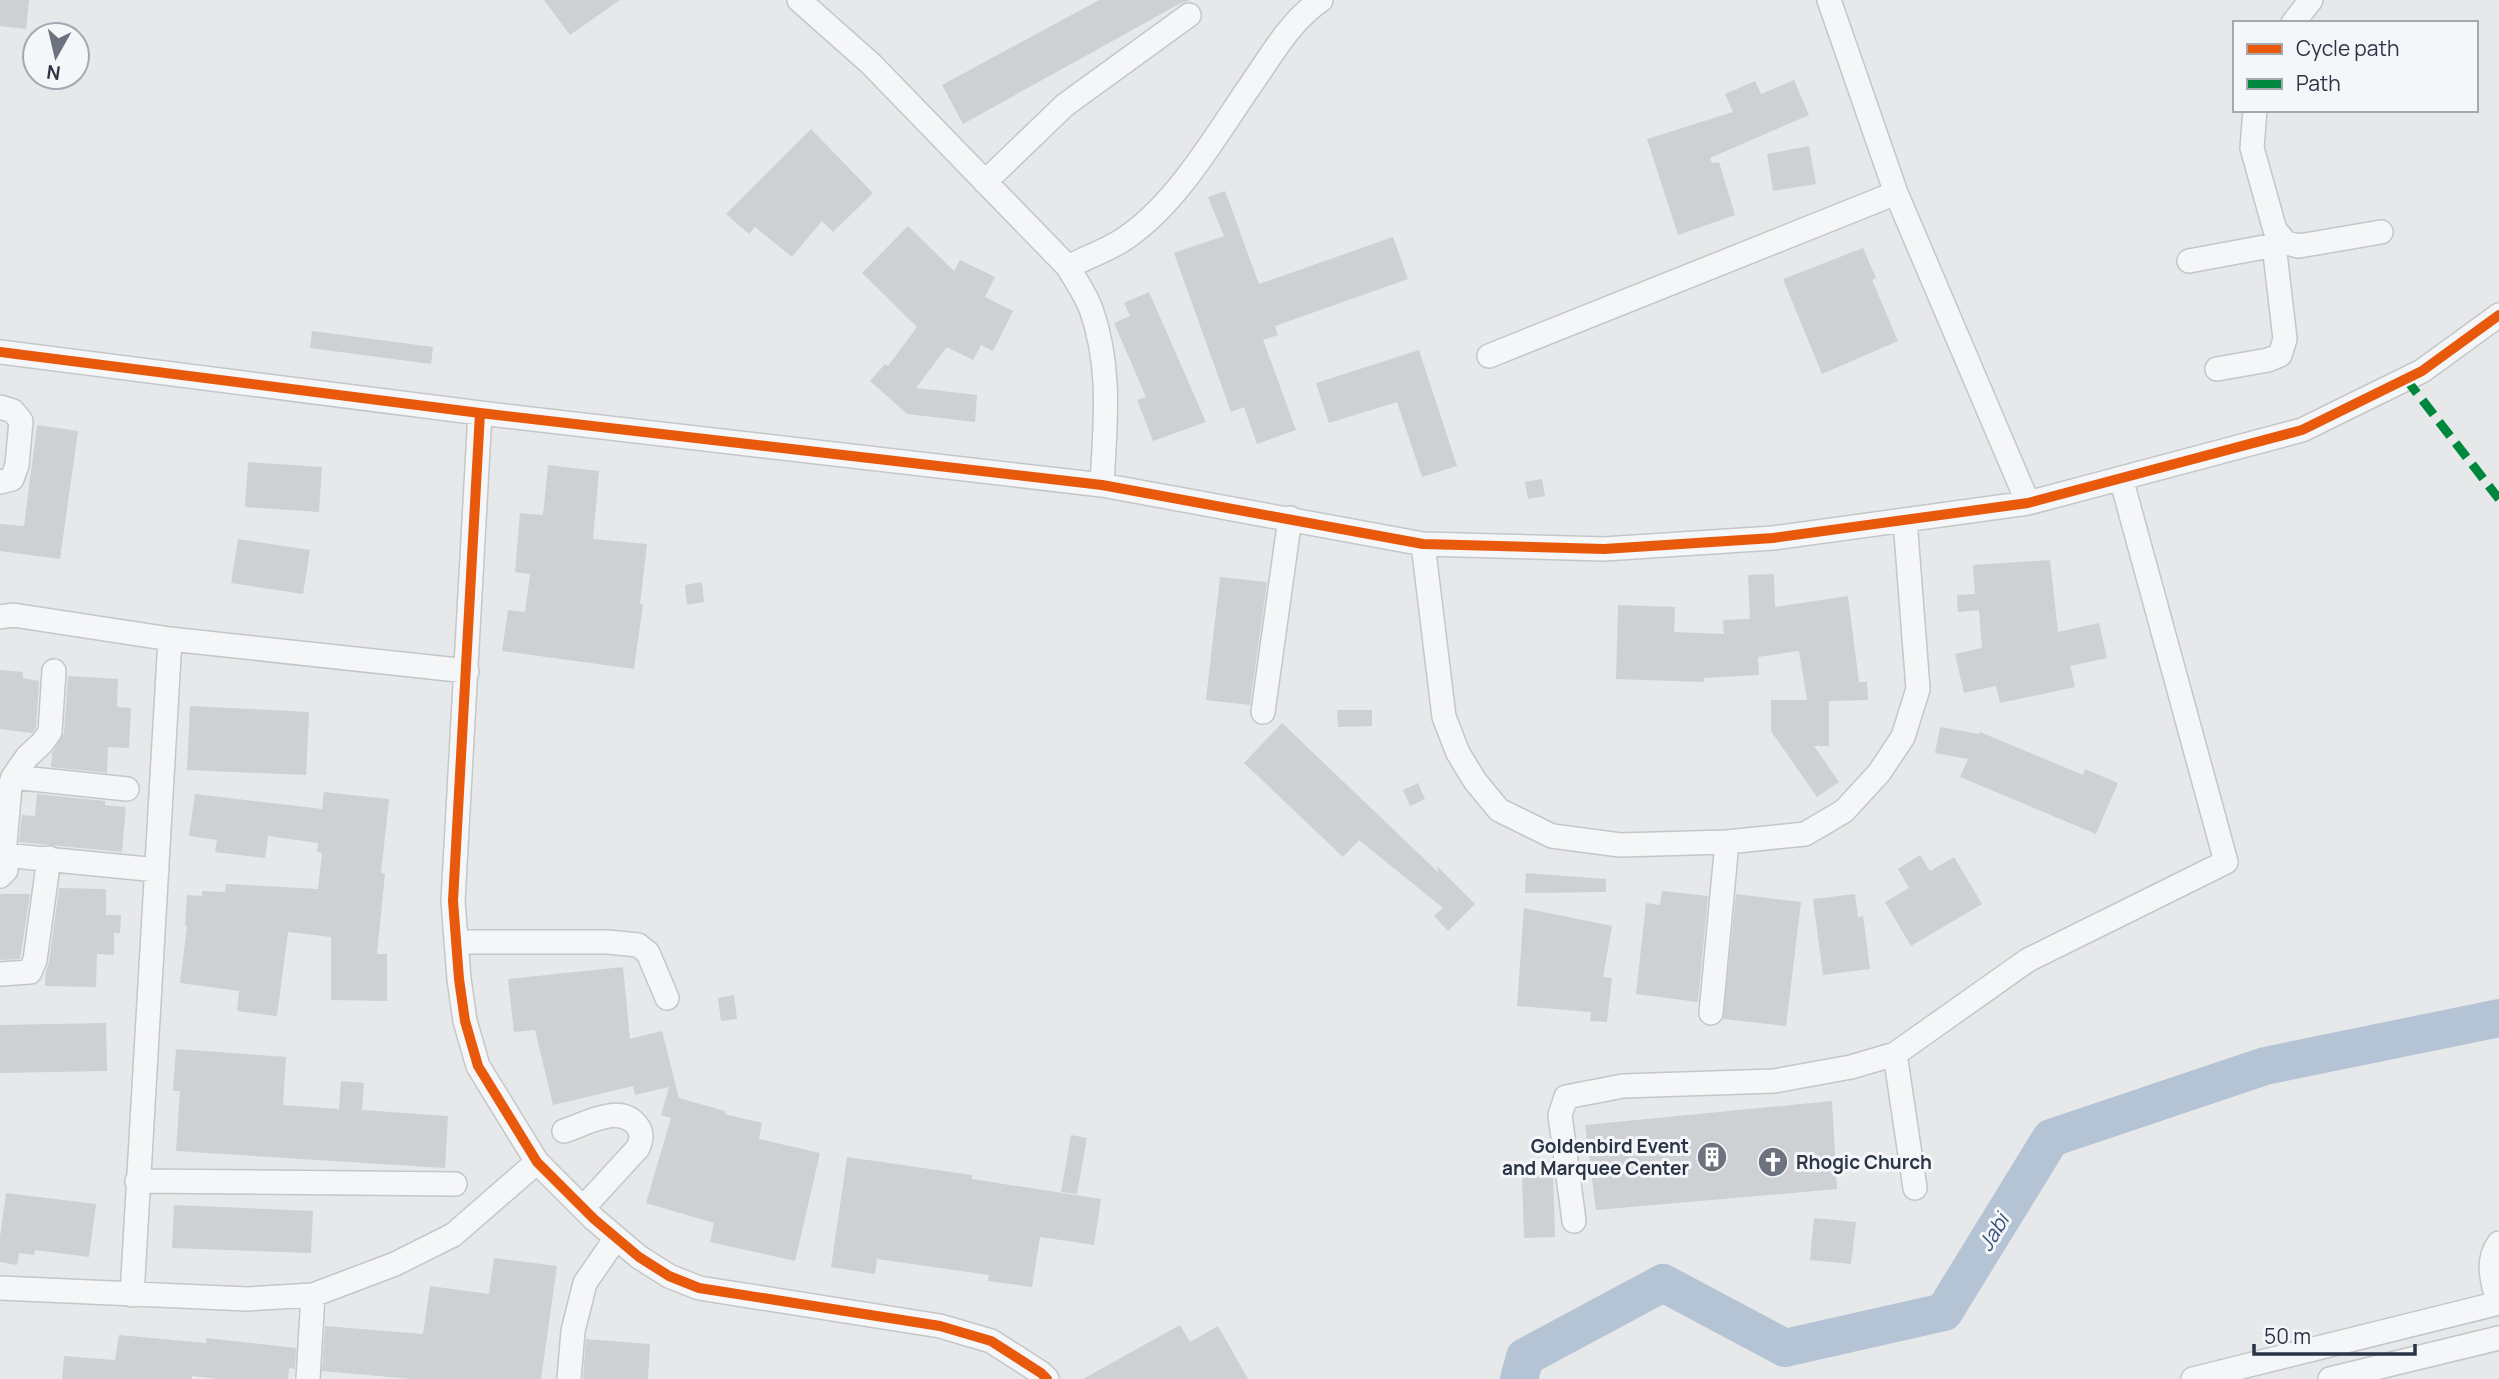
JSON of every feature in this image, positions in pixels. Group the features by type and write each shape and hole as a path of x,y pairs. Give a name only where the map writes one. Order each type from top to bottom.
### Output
{"street":[{"path":"799,0 871,64 1068,267 1091,308 1103,353 1107,389 1102,485"},
{"path":"1068,267 1121,241 1162,207 1207,149 1283,39 1309,8 1321,0"},
{"path":"1829,0 1896,193 2028,503"},
{"path":"2295,21 2311,0"},
{"path":"985,182 1065,105 1189,15"},
{"path":"2217,369 2268,360 2280,355 2285,339 2280,244 2252,148 2255,112"},
{"path":"1489,356 1896,193"},
{"path":"2189,261 2280,244 2299,246 2381,232"},
{"path":"0,352 480,413 1102,485 1423,544 1604,549 1773,538 2028,503 2302,430 2422,371 2499,315"},
{"path":"0,407 13,411 21,421 17,465 12,479 0,482"},
{"path":"480,413 453,901 465,1021 478,1066 537,1162 616,1238 669,1276 699,1288 940,1326 991,1342 1047,1379"},
{"path":"1574,1221 1560,1115 1566,1097 1623,1086 1774,1081 1851,1067 1895,1054 2028,960 2227,862 2121,478"},
{"path":"1263,712 1290,518"},
{"path":"1423,544 1444,717 1458,753 1469,772 1499,810 1552,836 1620,845 1727,842 1805,834 1844,811 1879,774 1903,737 1918,689 1905,520"},
{"path":"0,617 13,615 170,639 467,671"},
{"path":"132,1296 170,639"},
{"path":"54,671 50,732 13,777 10,786 2,865 48,858 157,870"},
{"path":"13,777 127,789"},
{"path":"1711,1013 1727,842"},
{"path":"0,974 30,972 35,960 48,858"},
{"path":"456,942 608,942 638,946 648,953 667,998"},
{"path":"1895,1054 1915,1188"},
{"path":"564,1131 619,1115 629,1118 639,1129 642,1139 638,1148 583,1208"},
{"path":"0,1288 132,1296 247,1299 313,1295 395,1264 453,1235 537,1162"},
{"path":"137,1181 455,1184"},
{"path":"569,1379 573,1331 585,1283 616,1238"},
{"path":"2193,1379 2499,1303 2490,1262 2492,1252 2499,1243"},
{"path":"308,1379 313,1295"},
{"path":"2330,1379 2499,1338"}],"building":[{"path":"0,0 29,0 27,21 21,21 21,28 0,26"},
{"path":"544,0 620,0 570,35"},
{"path":"1099,0 1191,0 1181,3 963,124 942,85"},
{"path":"1794,80 1809,115 1710,158 1712,163 1719,162 1735,215 1678,235 1647,139 1733,112 1725,94 1755,81 1761,94"},
{"path":"811,129 873,193 833,232 822,221 792,257 755,227 749,234 726,214"},
{"path":"1809,146 1816,184 1773,191 1767,154"},
{"path":"1225,191 1259,284 1393,237 1408,279 1275,326 1278,335 1263,340 1296,430 1257,444 1244,407 1231,412 1174,253 1224,236 1208,197"},
{"path":"908,226 954,271 960,260 995,277 985,297 1013,311 993,351 981,345 973,360 947,347 916,388 977,395 975,422 907,414 870,381 885,364 888,366 917,327 862,273"},
{"path":"1863,248 1876,278 1872,280 1898,341 1822,374 1783,279"},
{"path":"1149,292 1206,422 1153,441 1137,400 1146,397 1114,323 1130,316 1124,303"},
{"path":"312,331 433,347 431,364 310,348"},
{"path":"1419,350 1457,466 1422,477 1397,402 1329,423 1316,383"},
{"path":"37,425 78,431 60,559 0,551 0,524 24,526"},
{"path":"248,462 322,467 319,512 245,507"},
{"path":"548,465 599,471 593,539 647,544 640,604 643,604 634,669 502,651 508,610 525,612 530,574 515,572 520,513 543,515"},
{"path":"1542,479 1545,496 1528,499 1525,482"},
{"path":"238,539 310,550 303,594 231,583"},
{"path":"2050,560 2058,632 2099,623 2107,658 2070,666 2075,687 2000,703 1996,686 1964,693 1955,654 1982,648 1979,610 1958,612 1957,595 1975,594 1973,565"},
{"path":"1774,574 1775,607 1848,596 1859,682 1867,682 1868,700 1829,701 1829,746 1814,746 1839,782 1817,797 1771,731 1771,700 1807,700 1799,651 1758,657 1759,675 1704,678 1704,682 1616,679 1618,605 1675,607 1674,632 1724,634 1723,620 1750,619 1748,575"},
{"path":"1220,577 1267,582 1250,705 1206,700"},
{"path":"702,582 704,602 687,605 685,585"},
{"path":"0,670 23,672 23,678 39,681 36,727 32,733 0,729"},
{"path":"68,676 118,679 117,707 131,708 129,748 108,747 107,773 51,767 52,753 64,733"},
{"path":"190,706 309,712 306,775 187,770"},
{"path":"1337,710 1372,710 1372,726 1338,727"},
{"path":"1282,723 1475,904 1448,931 1434,916 1443,908 1359,840 1343,857 1244,763"},
{"path":"1940,727 1979,734 1980,732 2083,775 2085,769 2118,783 2096,834 1960,777 1968,759 1935,753"},
{"path":"1418,783 1425,799 1410,806 1403,790"},
{"path":"324,792 389,799 381,873 385,874 377,954 387,954 387,1001 331,1000 331,937 288,932 277,1016 237,1011 239,991 180,983 187,926 187,895 202,896 202,891 225,892 226,884 318,889 322,853 317,852 318,843 268,836 265,858 215,852 217,840 189,836 195,794 322,809"},
{"path":"37,794 105,801 105,805 126,807 122,852 19,842 22,815 35,816"},
{"path":"1920,855 1930,871 1954,857 1982,904 1911,946 1885,902 1909,888 1898,869"},
{"path":"1526,873 1606,879 1606,892 1525,893"},
{"path":"59,888 106,889 106,915 121,915 120,933 114,933 114,955 97,954 96,987 45,986"},
{"path":"1662,891 1708,896 1698,1002 1636,994 1646,903 1660,905"},
{"path":"0,894 30,894 20,959 0,960"},
{"path":"1736,894 1801,902 1786,1026 1723,1019"},
{"path":"1855,894 1858,918 1863,915 1870,969 1823,975 1813,899"},
{"path":"1524,908 1612,926 1603,977 1612,978 1607,1022 1590,1021 1591,1012 1517,1006"},
{"path":"623,967 630,1039 662,1031 679,1098 762,1123 759,1139 820,1153 795,1261 710,1242 714,1223 646,1203 671,1118 661,1115 669,1087 635,1095 633,1086 553,1105 535,1030 514,1032 508,979"},
{"path":"734,995 737,1019 721,1021 718,998"},
{"path":"106,1023 107,1071 0,1073 0,1025"},
{"path":"176,1049 286,1057 283,1105 339,1109 341,1081 364,1083 362,1110 448,1116 445,1168 176,1151 180,1091 173,1091"},
{"name":"Goldenbird Event and Marquee Center","path":"1832,1101 1837,1189 1596,1210 1585,1125"},
{"path":"1071,1135 1087,1138 1077,1194 1061,1192"},
{"path":"847,1157 972,1175 972,1179 1101,1199 1094,1245 1040,1237 1032,1287 988,1281 989,1275 877,1259 875,1274 831,1267"},
{"path":"1553,1175 1555,1237 1524,1238 1522,1176"},
{"path":"6,1193 96,1204 89,1257 35,1250 34,1255 19,1253 17,1265 0,1262 0,1237"},
{"path":"174,1205 313,1211 311,1253 172,1248"},
{"path":"1814,1218 1856,1222 1851,1264 1810,1260"},
{"path":"494,1258 557,1266 541,1379 412,1379 322,1371 325,1326 423,1334 430,1286 489,1294"},
{"path":"1180,1325 1190,1342 1218,1326 1248,1379 1083,1379"},
{"path":"119,1335 206,1343 206,1338 296,1348 295,1369 289,1368 288,1379 218,1379 192,1376 192,1379 62,1379 64,1356 115,1360"},
{"path":"586,1339 650,1344 648,1379 583,1379"}],"waterway":[{"name":"Jabi","path":"1519,1379 1525,1357 1663,1283 1785,1348 1944,1312 2051,1138 2265,1066 2499,1018"}],"marked path":[{"path":"2406,379 2499,499"}],"cycle path":[{"path":"0,352 480,413 1102,485 1423,544 1604,549 1773,538 2028,503 2302,430 2422,371 2499,315"},
{"path":"480,413 453,901 465,1021 478,1066 537,1162 594,1219 639,1257 669,1276 699,1288 940,1326 991,1341 1047,1379"}],"place":[{"name":"Goldenbird Event and Marquee Center","path":"1712,1157"},
{"name":"Rhogic Church","path":"1773,1162"}]}
